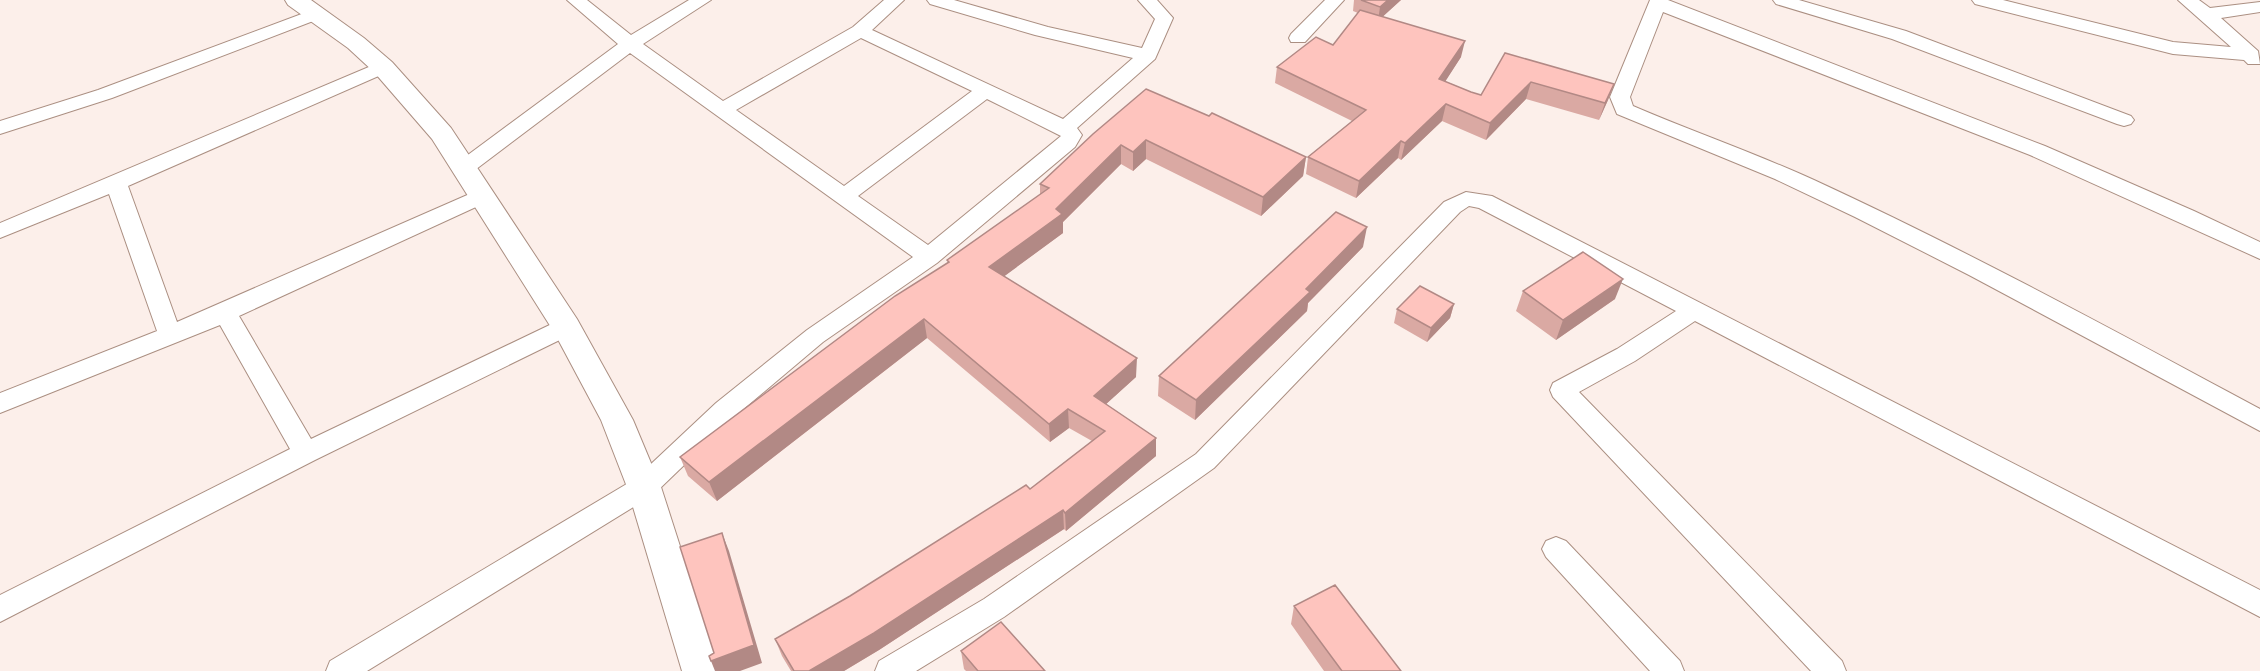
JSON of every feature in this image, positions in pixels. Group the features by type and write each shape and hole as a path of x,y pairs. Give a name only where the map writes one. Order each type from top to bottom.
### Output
{"street":[{"path":"576,0 630,44 929,257"},
{"path":"464,168 630,44 702,0"},
{"path":"722,110 860,31 895,0"},
{"path":"936,0 1064,38 1148,55"},
{"path":"1065,128 1148,55 1164,18 1147,0"},
{"path":"1298,38 1335,0"},
{"path":"1782,0 1899,35 2124,120"},
{"path":"1982,0 2174,48 2255,60"},
{"path":"2187,0 2206,14 2255,60"},
{"path":"2260,251 2175,209 2057,157 1659,2 1620,97 1624,110 1764,166 1837,200 2094,330 2260,421"},
{"path":"0,128 116,90 305,7 356,43 383,67 442,134 566,327 617,420 644,486 700,671"},
{"path":"2206,14 2260,7"},
{"path":"341,671 644,486 725,410 815,336 929,257 1068,142 1072,135 1065,128 860,31"},
{"path":"0,231 383,67"},
{"path":"844,196 986,90"},
{"path":"116,183 170,335"},
{"path":"0,403 225,313 482,196"},
{"path":"890,671 994,608 1205,461 1452,207 1466,199 1484,201 1696,309 2260,604"},
{"path":"1696,309 1626,355 1562,390 1831,671"},
{"path":"225,313 306,453"},
{"path":"0,609 306,453 566,327"},
{"path":"1556,549 1669,671"}],"building":[{"path":"1361,0 1388,0 1380,7"},
{"path":"1360,10 1465,41 1439,79 1481,95 1505,53 1614,84 1605,103 1531,82 1490,123 1446,104 1405,143 1401,141 1359,181 1308,157 1366,110 1277,67 1316,37 1333,45"},
{"path":"1146,89 1209,116 1212,113 1306,157 1263,197 1146,140 1133,152 1121,145 1056,209 1062,214 989,267 1137,358 1094,396 1156,438 1065,513 1063,510 874,633 809,671 794,671 775,639 850,596 1026,485 1030,489 1105,431 1068,409 1049,424 924,319 709,482 680,457 895,296 949,262 947,260 1049,188 1040,184 1093,134"},
{"path":"1336,212 1367,227 1306,289 1310,292 1196,400 1159,376"},
{"path":"1583,252 1623,279 1563,320 1523,291"},
{"path":"1420,286 1454,304 1431,328 1397,309"},
{"path":"722,533 754,645 711,661 709,656 714,653 680,547"},
{"path":"1335,585 1401,671 1342,671 1294,606"},
{"path":"1001,622 1045,671 978,671 961,651"}]}
